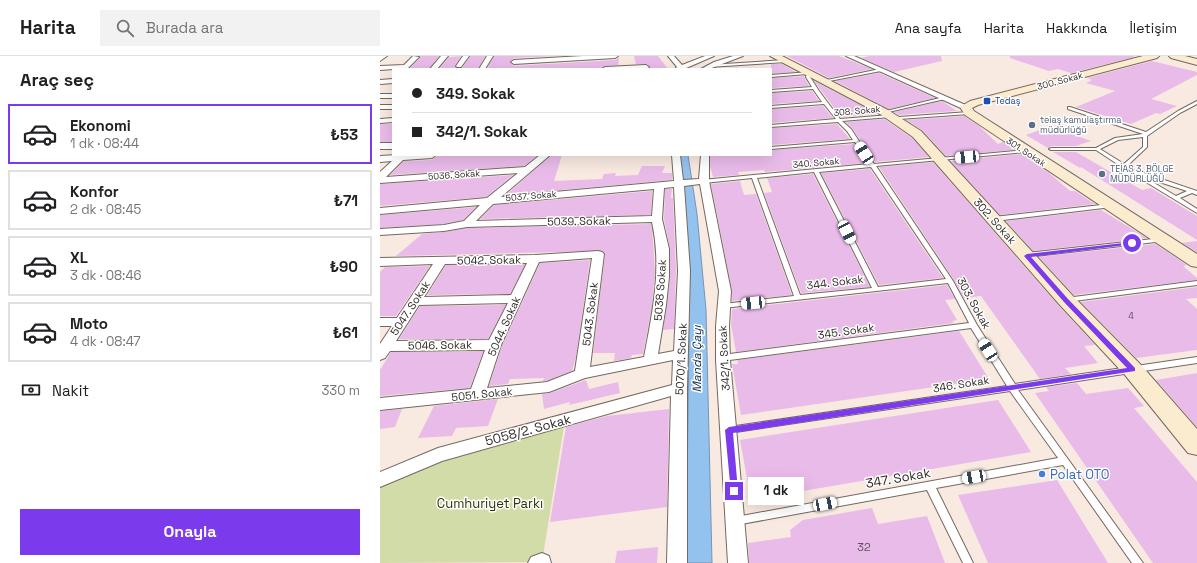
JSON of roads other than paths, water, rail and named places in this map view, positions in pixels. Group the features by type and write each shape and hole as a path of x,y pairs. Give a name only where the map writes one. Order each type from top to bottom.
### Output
{"street":[{"path":"380,59 384,56"},
{"path":"435,68 446,56"},
{"path":"459,66 466,56"},
{"path":"483,68 490,56"},
{"path":"515,62 614,56"},
{"path":"671,56 679,68 711,56"},
{"path":"706,68 716,63 740,56"},
{"name":"301. Sokak","path":"849,56 968,110 1025,151 1197,262"},
{"name":"300. Sokak","path":"968,110 974,103 1154,56"},
{"path":"1174,56 1197,62"},
{"path":"380,68 406,67 416,57"},
{"path":"1111,58 1129,63"},
{"name":"302. Sokak","path":"780,59 816,81 887,114 917,134 1066,300 1133,370 1196,443"},
{"path":"626,68 646,67"},
{"path":"380,82 392,81"},
{"path":"380,96 392,96"},
{"path":"380,107 392,107"},
{"path":"380,121 392,120"},
{"path":"380,146 392,146"},
{"path":"380,159 402,156"},
{"path":"380,177 402,156"},
{"path":"380,232 444,228 467,224 492,200 545,156"},
{"name":"5070/1. Sokak","path":"676,156 681,183 684,272 679,388 677,563"},
{"name":"342/1. Sokak","path":"705,156 704,181 725,290 723,306 722,358 729,430 738,563"},
{"name":"5036. Sokak","path":"380,180 527,170"},
{"name":"5037. Sokak","path":"380,211 704,181"},
{"path":"657,219 659,185"},
{"name":"5039. Sokak","path":"467,224 657,219"},
{"name":"5038 Sokak","path":"650,360 659,314 662,277 663,249 657,219"},
{"name":"5042. Sokak","path":"380,262 535,259 598,254"},
{"name":"5043. Sokak","path":"582,374 598,254"},
{"name":"5044. Sokak","path":"477,395 494,345 535,259"},
{"name":"5047. Sokak","path":"383,350 441,261"},
{"path":"415,301 516,299"},
{"path":"380,322 402,322"},
{"name":"5046. Sokak","path":"383,350 494,345"},
{"name":"5051. Sokak","path":"380,404 549,387 582,374 681,354"},
{"name":"5058/2. Sokak","path":"380,480 438,455 679,388"}],"lane":[{"path":"706,68 780,59"},
{"path":"772,91 816,81 880,70"},
{"path":"772,76 816,81"},
{"name":"303. Sokak","path":"816,81 825,103 838,121 849,130 950,281 972,325 1012,387 1138,563"},
{"path":"887,114 944,98"},
{"path":"1051,149 1096,149 1117,139 1146,135 1179,112 1197,102"},
{"path":"772,107 825,103"},
{"path":"1069,108 1146,135"},
{"name":"308. Sokak","path":"772,126 838,121 887,114 899,118 968,110"},
{"path":"1124,166 1145,147 1146,135"},
{"path":"772,148 856,141"},
{"path":"1096,149 1197,211"},
{"name":"340. Sokak","path":"704,181 1025,151"},
{"path":"816,170 876,289"},
{"path":"1130,170 1195,192"},
{"path":"754,176 798,298"},
{"path":"1176,198 1195,192"},
{"path":"993,219 1110,206"},
{"path":"1027,256 1162,240"},
{"name":"344. Sokak","path":"723,306 950,281"},
{"path":"1066,300 1197,283"},
{"name":"345. Sokak","path":"722,358 972,325"},
{"name":"346. Sokak","path":"729,430 1197,360"},
{"name":"347. Sokak","path":"736,521 1064,461"},
{"path":"929,485 968,563"}],"water":[{"name":"Manda Çayı","path":"676,156 688,156 697,214 706,310 712,563 686,563 689,342 683,214"}],"place":[{"name":"Tedaş","path":"987,101"},
{"name":"teiaş kamulaştırma müdürlüğü","path":"1032,125"},
{"name":"TEİAŞ 3. BÖLGE MÜDÜRLÜĞÜ","path":"1102,174"},
{"name":"Polat OTO","path":"1042,474"}],"park label":[{"name":"Cumhuriyet Parkı","path":"490,503"}]}
